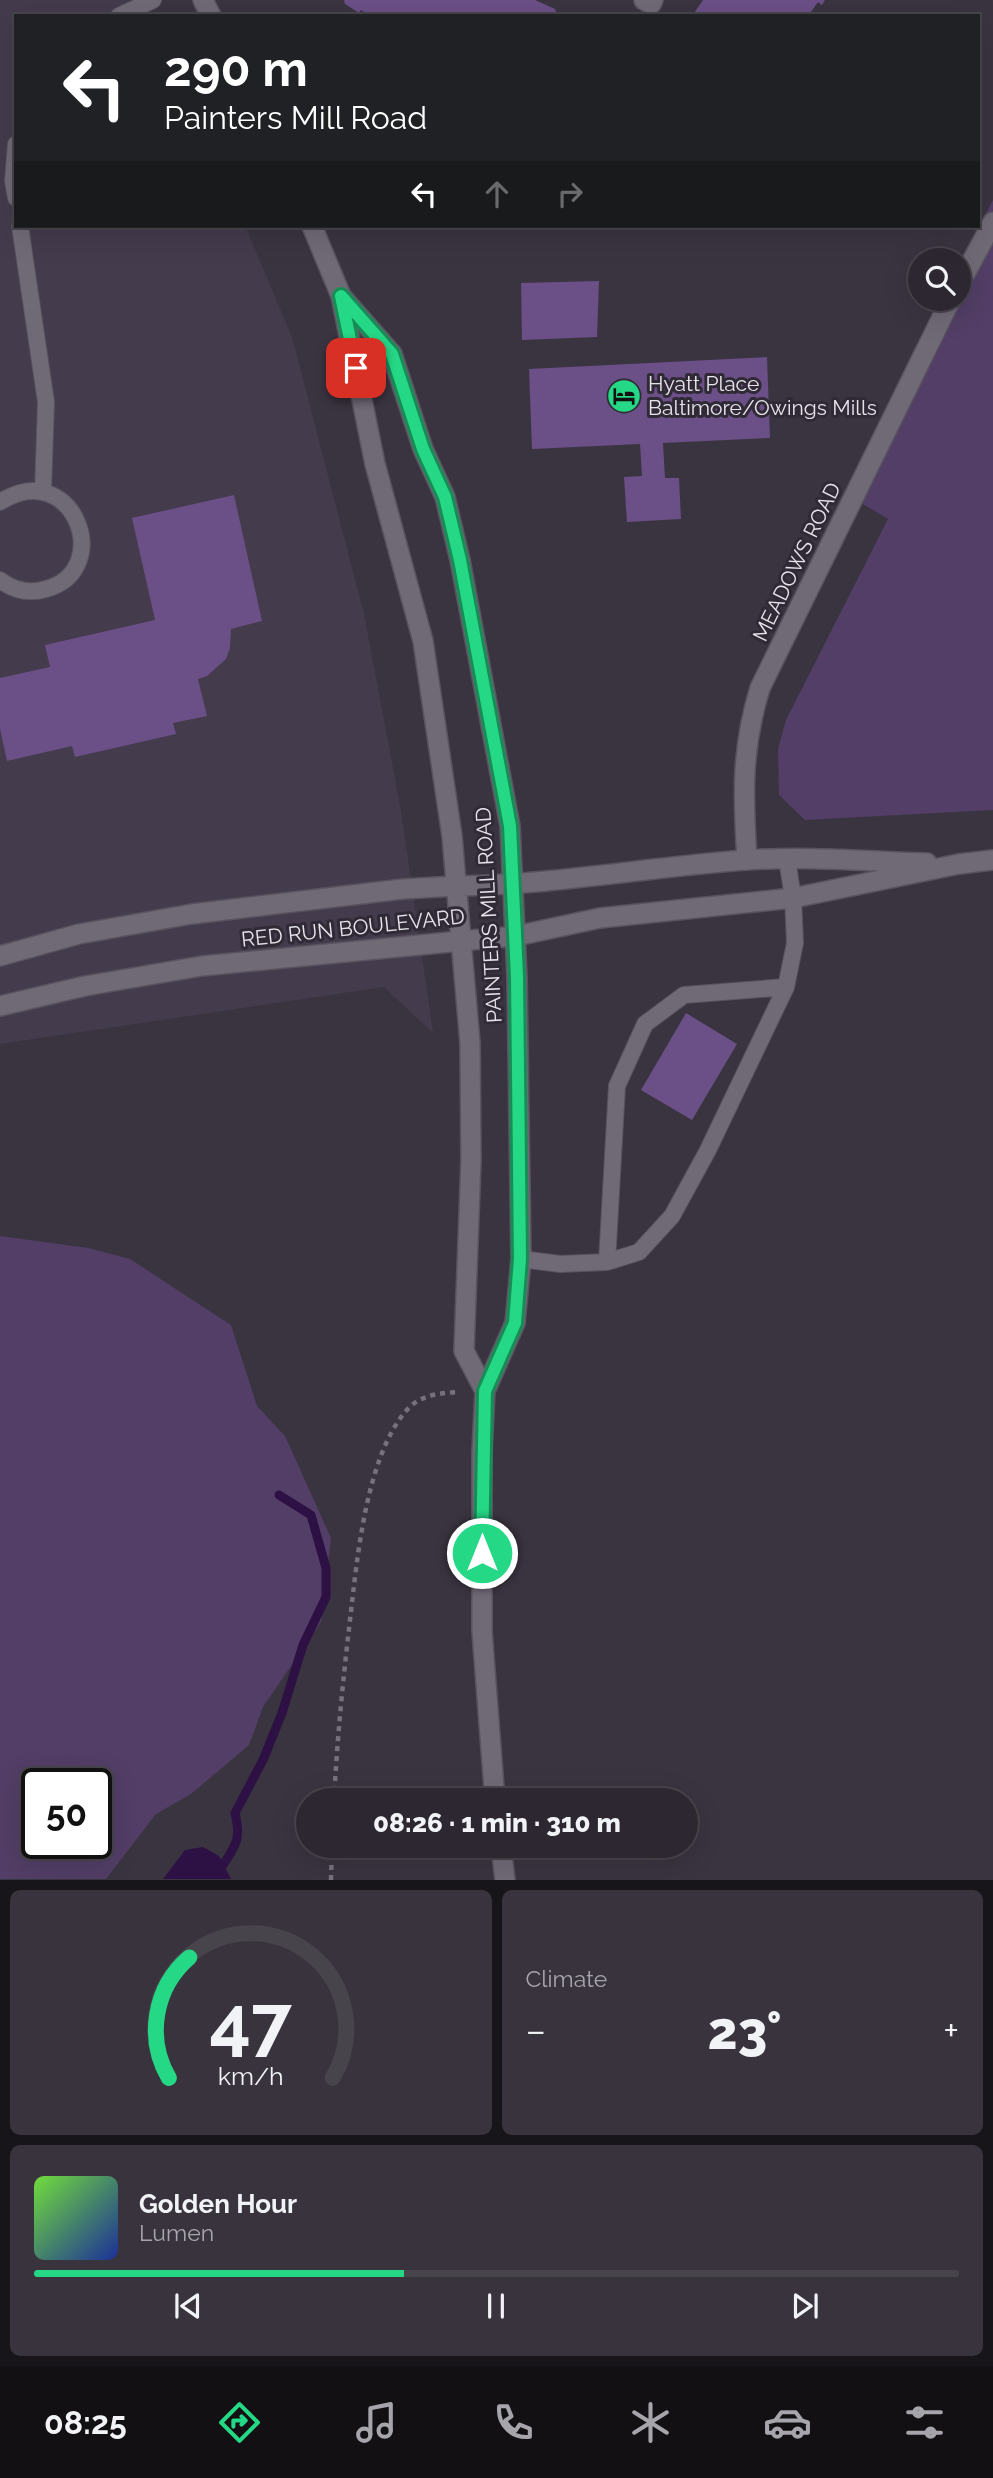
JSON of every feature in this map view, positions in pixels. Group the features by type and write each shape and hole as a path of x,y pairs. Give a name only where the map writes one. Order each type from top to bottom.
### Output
{"main road":[{"path":"644,0 651,4 653,0"},
{"path":"971,263 993,222"},
{"name":"PAINTERS MILL ROAD","path":"313,228 341,296 375,464 423,640 452,836 470,1043 471,1160 464,1351 485,1391"},
{"name":"PAINTERS MILL ROAD","path":"341,296 392,354 423,449 445,497 460,560 510,826 516,936 520,1259 515,1323 485,1391 482,1631 494,1788"},
{"name":"MEADOWS ROAD","path":"747,860 743,772 748,726 760,688 945,311"},
{"name":"RED RUN BOULEVARD","path":"0,956 79,934 192,914 403,889 513,886 747,860 960,864"},
{"name":"RED RUN BOULEVARD","path":"0,1006 85,986 202,966 516,936 600,918 793,898 960,864 993,860"},
{"path":"502,1858 505,1880"}],"lane":[{"path":"123,14 153,0"},
{"path":"14,169 14,187"},
{"path":"20,228 46,402 43,492"},
{"path":"0,502 20,492 43,492 58,498 79,522 82,538 80,554 73,569 63,581 48,589 32,592 16,589 0,580"},
{"path":"520,1259 560,1264 607,1262 639,1252 672,1216 708,1150 786,987 795,943 793,898 787,859"},
{"path":"607,1262 617,1086 645,1024 684,995 786,987"}],"path":[{"path":"335,1788 361,1526 392,1430 407,1409 419,1399 436,1393 485,1391"},
{"path":"331,1880 332,1858"}],"shaded area":[{"path":"0,0 138,0 145,14 14,14 14,228 246,228 292,337 364,614 401,811 433,1033 384,987 0,1044"},
{"path":"993,200 993,810 805,820 779,795 778,749 786,720 888,519 861,503 923,376 905,367 935,311 971,311 971,248 968,248"},
{"path":"0,1236 88,1248 130,1259 231,1325 257,1406 285,1436 331,1538 321,1622 263,1707 249,1745 191,1794 156,1814 106,1879 0,1879"},
{"path":"203,1847 219,1856 231,1879 163,1879 185,1850"}],"building":[{"path":"344,0 535,0 555,9 557,14 368,14 361,10 359,13 345,4"},
{"path":"703,0 825,0 822,5 818,2 809,14 693,14"},
{"path":"599,281 597,337 522,340 521,283"},
{"path":"767,357 770,438 663,443 665,478 679,478 681,519 627,522 624,477 642,476 640,444 532,449 529,369"},
{"path":"234,495 262,621 231,629 230,648 226,659 207,676 198,679 207,716 173,723 176,734 75,757 72,746 7,761 0,729 0,678 50,667 45,645 155,620 132,518"},
{"path":"686,1013 737,1044 692,1120 641,1090"}],"waterway":[{"path":"223,1865 236,1840 238,1829 235,1813 263,1760 282,1713 303,1645 326,1597 326,1568 311,1515 279,1495"}],"place":[{"name":"Hyatt Place Baltimore/Owings Mills","path":"624,396"}],"route":[{"path":"356,368 341,296 392,354 423,449 445,497 460,560 510,826 517,977 520,1259 515,1323 485,1391 482,1553"}]}
